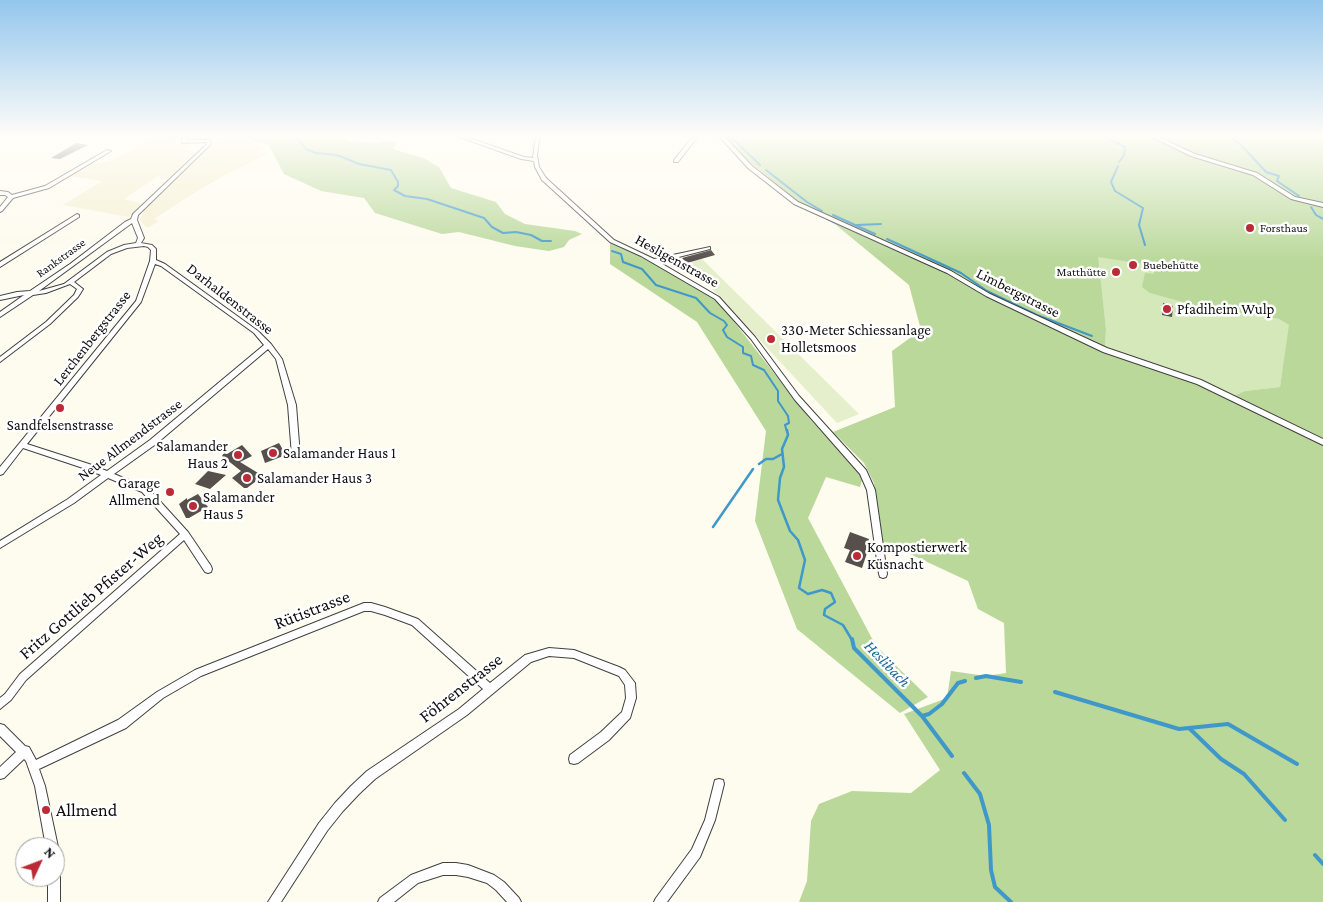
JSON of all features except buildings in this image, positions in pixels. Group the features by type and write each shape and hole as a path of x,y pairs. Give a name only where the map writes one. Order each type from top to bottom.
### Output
{"street":[{"path":"0,210 11,197 47,188 65,177"},
{"name":"Rankstrasse","path":"0,315 127,223 134,220 137,214 175,177"},
{"name":"Hesligenstrasse","path":"543,177 612,241 654,261 717,298 753,338 797,398 863,472 871,490 883,574"},
{"name":"Limbergstrasse","path":"763,177 796,203 949,272 988,295 1105,350 1199,382 1323,442"},
{"path":"1260,177 1293,198 1323,205"},
{"path":"0,193 6,193 11,197"},
{"path":"0,265 77,216"},
{"path":"134,220 141,237 138,244"},
{"path":"0,298 50,291 71,282 114,250 138,244 148,245 152,248 155,253 153,261"},
{"path":"654,261 708,248"},
{"name":"Darhaldenstrasse","path":"153,261 163,265 256,332 269,345 279,359 292,405 296,456"},
{"name":"Lerchenbergstrasse","path":"0,472 136,306 144,291 153,261"},
{"path":"0,360 48,323 76,296 80,288 71,282"},
{"name":"Neue Allmendstrasse","path":"0,546 108,476 185,417 269,345"},
{"path":"22,445 86,466 145,490 185,534 208,569"},
{"name":"Fritz Gottlieb Pfister-Weg","path":"0,704 8,697 23,677 185,534"},
{"name":"Rütistrasse","path":"34,766 122,724 160,696 212,667 364,607 398,614 421,626 490,689"},
{"name":"Föhrenstrasse","path":"274,902 338,806 371,774 463,712 528,658 549,652 574,654 622,673 631,687 629,709 622,719 605,736 574,759"},
{"path":"0,729 25,751 34,766 44,802 50,837"},
{"path":"0,774 25,751"},
{"path":"660,902 696,853 710,820 719,784"},
{"path":"384,902 415,879 443,869 456,869 480,875 500,886 515,902"},
{"path":"54,887 54,902"}],"shaded area":[{"path":"75,177 156,177 124,199 143,204 129,217 63,205 102,181"},
{"path":"179,177 221,177 154,219 159,221 149,227 146,227 140,220 144,211"}],"green space":[{"path":"291,177 445,177 451,188 496,202 505,214 525,224 575,231 582,234 569,240 564,247 549,251 515,246 459,232 442,234 375,213 364,198 321,191"},
{"path":"768,177 1323,177 1323,902 799,902 807,881 811,821 819,804 852,791 911,793 940,770 904,714 947,698 951,671 986,676 1006,673 1004,623 978,609 968,581 882,541 874,483 864,463 833,432 895,407 892,351 921,330 909,285 836,225 805,207","holes":["1098,257 1150,265 1154,274 1145,273 1142,287 1150,293 1201,307 1279,319 1289,325 1280,387 1245,391 1231,397 1180,375 1105,350 1106,329"]},
{"path":"610,242 644,258 717,300 810,419 863,477 860,487 826,477 808,518 876,646 928,697 900,713 797,629 755,521 766,431 697,322 610,264"},
{"path":"1097,256 1150,265 1154,274 1178,300 1201,307 1279,319 1290,325 1280,387 1245,391 1231,397 1105,350 1106,329"},
{"name":"330-Meter Schiessanlage Holletsmoos","path":"702,259 859,414 837,423 688,263"}],"waterway":[{"name":"Heslibach","path":"395,177 398,186 394,190 405,196 427,199 484,218 492,227 503,233 516,232 531,235 542,241 551,241"},
{"path":"775,177 822,211"},
{"path":"1113,177 1111,182 1115,191 1143,208 1139,225 1145,245"},
{"path":"1279,177 1277,181 1299,196"},
{"path":"1311,207 1316,215 1323,219"},
{"path":"833,215 875,234"},
{"path":"857,225 881,224"},
{"path":"887,239 961,273 987,291 1037,315 1092,336"},
{"name":"Heslibach","path":"612,251 621,254 623,262 642,269 656,285 696,298 710,313 724,321 727,325 723,330 727,337 743,347 743,353 751,356 753,365 764,370 778,391 778,401 788,416 789,423 785,425 787,432"},
{"name":"Heslibach","path":"787,430 788,435 782,449 784,467 780,478 778,500 790,531 798,540 805,560 799,588 808,594 822,590 831,593 835,602 825,609 824,615 843,625 852,640"},
{"path":"759,464 766,459 773,459 782,454"},
{"path":"713,527 753,469"},
{"name":"Heslibach","path":"852,639 854,648 922,716"},
{"path":"976,678 986,676 1021,682"},
{"path":"922,716 929,714 942,704 958,683 965,681"},
{"path":"1055,692 1179,729 1228,724 1297,764"},
{"name":"Heslibach","path":"922,716 952,756"},
{"path":"1189,728 1221,759 1244,774 1285,820"},
{"name":"Heslibach","path":"964,773 980,794 989,825 991,870 995,887 1011,902"},
{"path":"1315,855 1323,864"}],"place":[{"name":"Forsthaus","path":"1250,228"},
{"name":"Buebehütte","path":"1133,265"},
{"name":"Matthütte","path":"1116,272"},
{"name":"Pfadiheim Wulp","path":"1167,309"},
{"name":"330-Meter Schiessanlage Holletsmoos","path":"771,339"},
{"name":"Sandfelsenstrasse","path":"60,408"},
{"name":"Salamander Haus 1","path":"273,453"},
{"name":"Salamander Haus 2","path":"238,455"},
{"name":"Salamander Haus 3","path":"247,478"},
{"name":"Garage Allmend","path":"170,492"},
{"name":"Salamander Haus 5","path":"193,506"},
{"name":"Kompostierwerk Küsnacht","path":"857,556"},
{"name":"Allmend","path":"46,810"}]}
